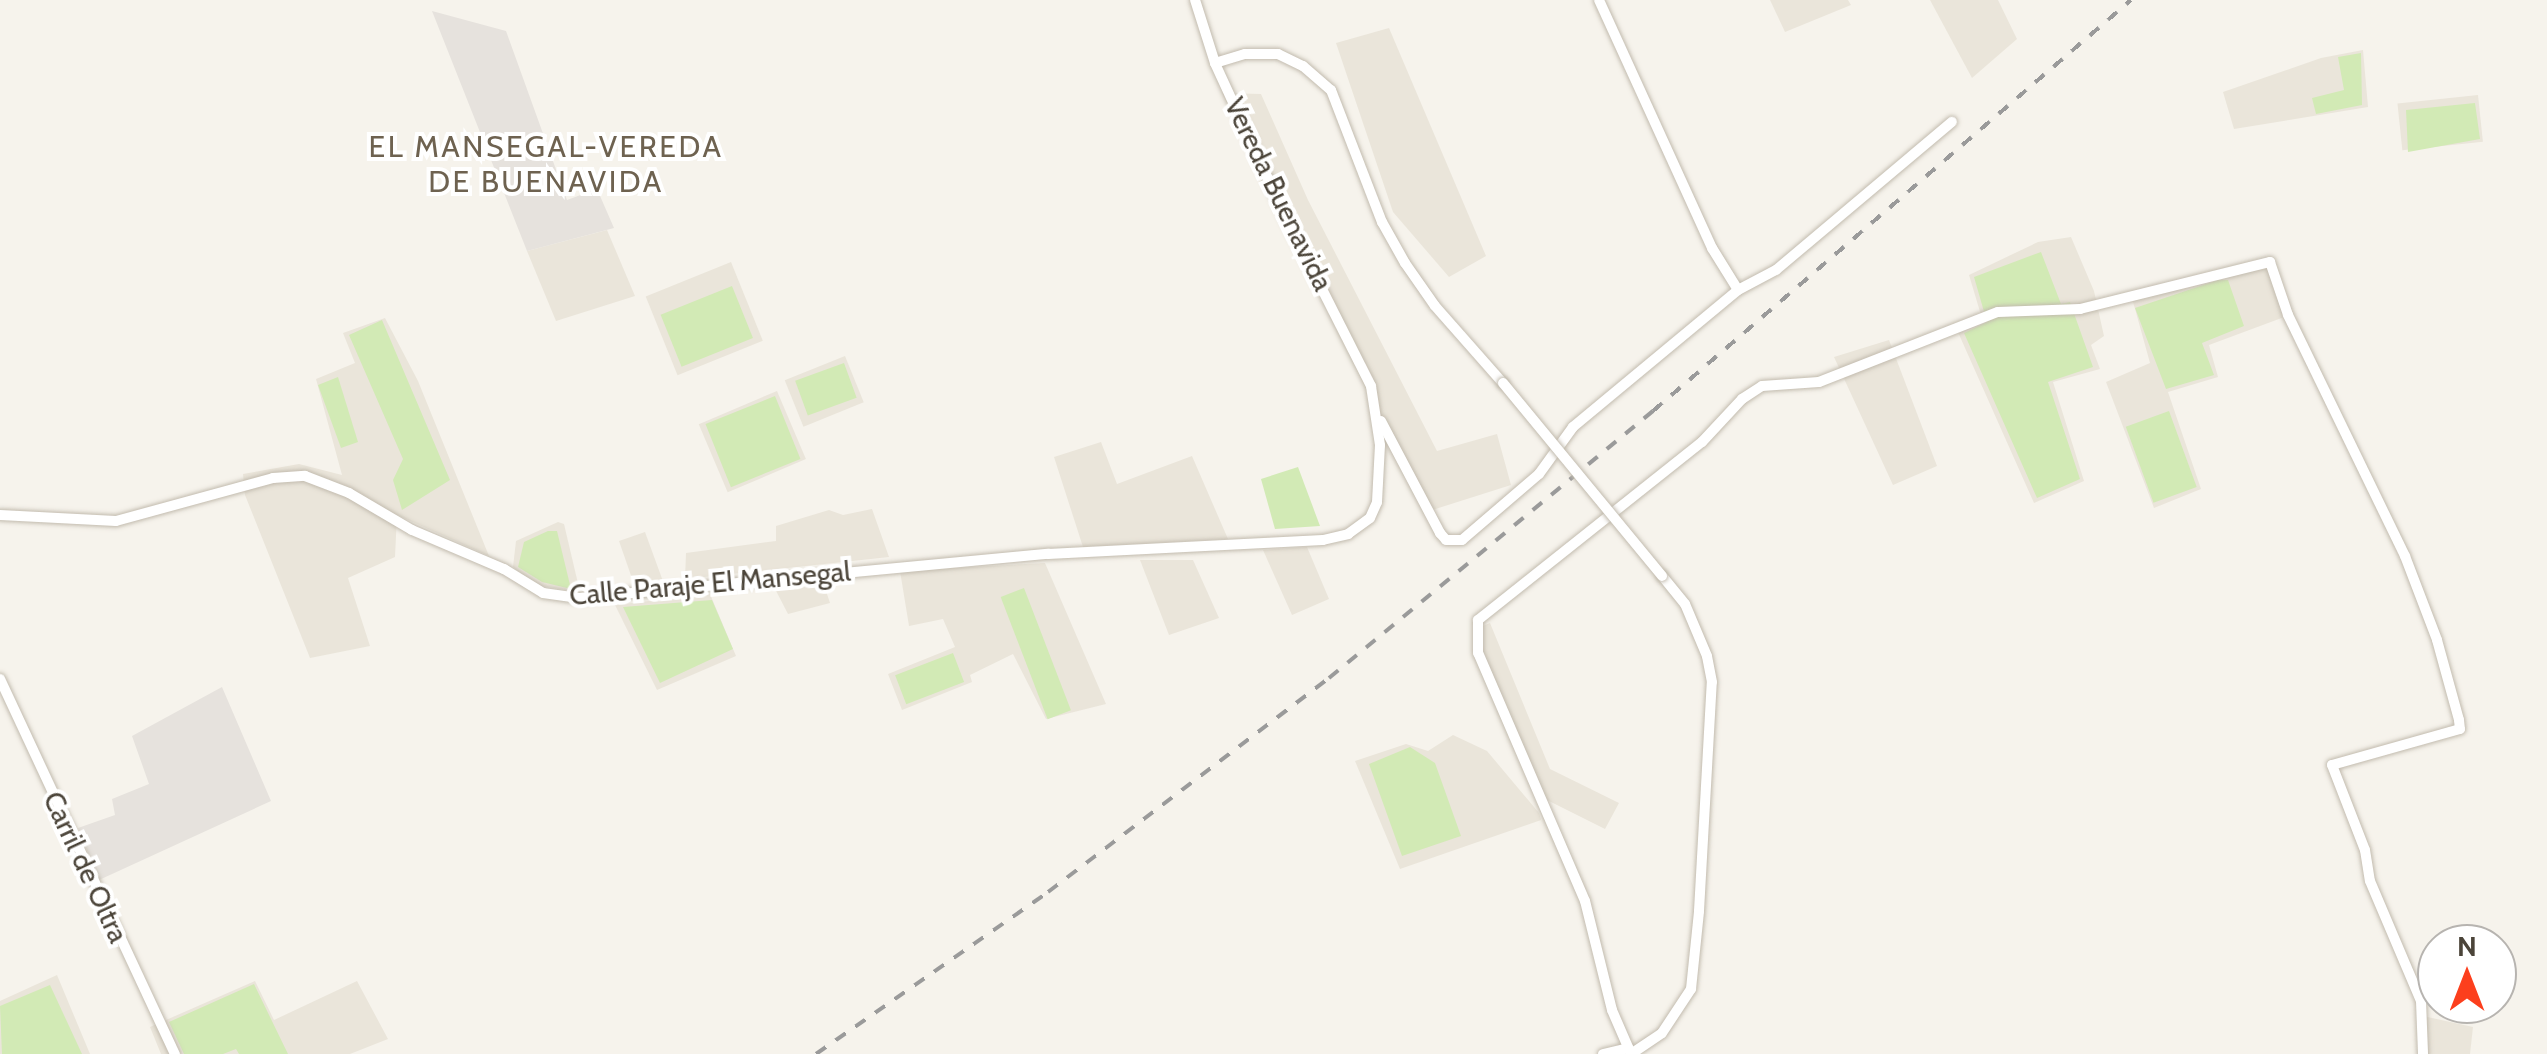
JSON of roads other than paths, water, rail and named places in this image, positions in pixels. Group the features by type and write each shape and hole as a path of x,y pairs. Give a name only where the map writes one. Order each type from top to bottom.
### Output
{"street":[{"name":"Vereda Buenavida","path":"1195,0 1215,63 1370,386 1378,416"},
{"path":"1599,0 1664,134 1712,248 1738,290"},
{"path":"1215,63 1246,54 1278,54 1303,66 1331,90 1382,222 1405,263 1435,306 1685,604 1707,656 1712,682 1691,990 1662,1033 1630,1052 1603,1054"},
{"path":"1378,416 1440,533 1446,540 1462,540 1540,474 1573,427 1738,290 1776,270 1952,122"},
{"path":"1630,1052 1612,1010 1584,901 1483,667 1475,637 1478,620 1702,442 1742,399 1762,386 1819,382 1998,312 2080,309 2270,262 2288,315 2405,556 2437,640 2459,720 2460,729 2332,765 2382,913 2421,1001 2423,1054"},
{"name":"Calle Paraje El Mansegal","path":"0,516 116,521 272,478 305,476 348,493 412,530 504,569 542,594 579,598 1048,554 1322,540 1358,528 1370,518 1377,502 1378,416"},
{"name":"Carril de Oltra","path":"0,679 176,1054"}],"railway":[{"path":"816,1054 1048,892 1329,678 1653,411 2131,0"}],"district":[{"name":"EL MANSEGAL-VEREDA DE BUENAVIDA","path":"546,164"}]}
